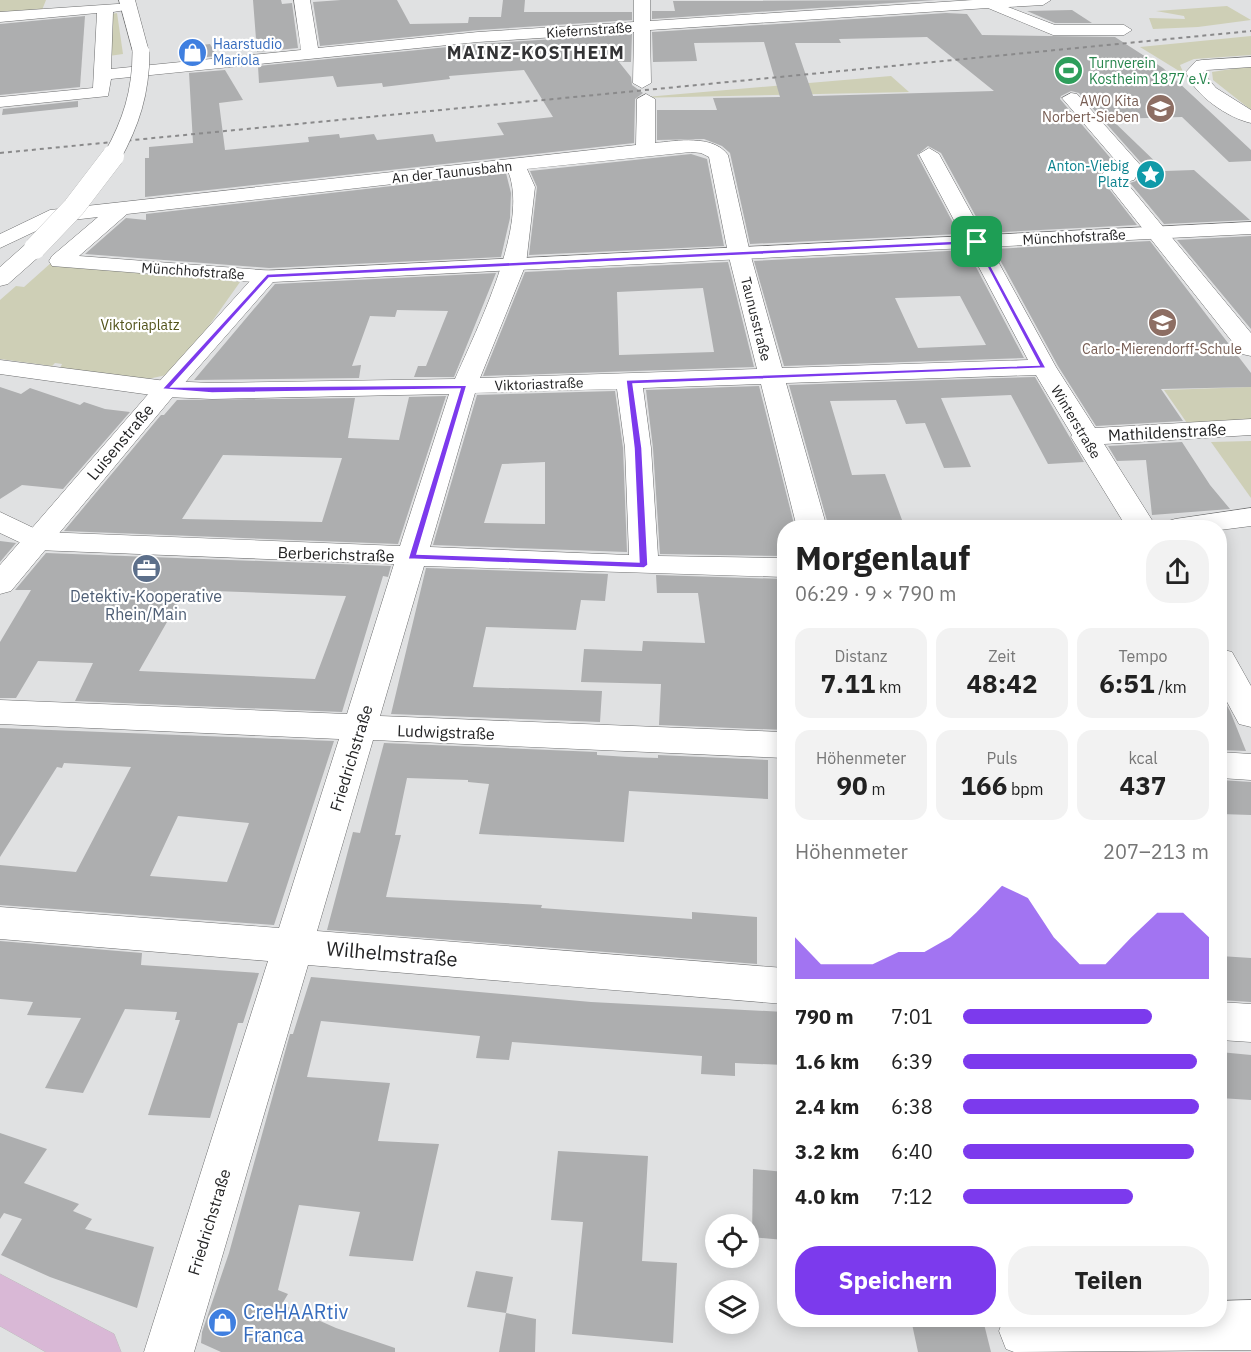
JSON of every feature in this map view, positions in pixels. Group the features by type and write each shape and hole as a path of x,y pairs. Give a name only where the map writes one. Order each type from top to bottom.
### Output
{"main road":[{"path":"0,1299 96,1352"}],"street":[{"path":"302,0 310,52"},
{"path":"642,0 645,150"},
{"name":"Kiefernstraße","path":"0,102 102,83 310,52 642,26 984,2 1043,0"},
{"path":"984,2 1053,30 1124,30"},
{"path":"0,17 105,8 128,3 141,52 137,100 116,150 80,199 34,248 0,279"},
{"path":"102,83 105,8"},
{"path":"1251,62 1202,64 1194,72 1195,78 1209,92 1251,118"},
{"path":"1071,98 1132,167 1127,176 1111,176 1251,349"},
{"name":"An der Taunusbahn","path":"120,209 673,147"},
{"name":"Taunusstraße","path":"673,147 701,147 718,155 739,253 810,520"},
{"name":"Winterstraße","path":"929,154 1044,367 1084,437 1137,520"},
{"name":"Friedrichstraße","path":"169,1352 464,387 515,264 516,166"},
{"name":"An der Taunusbahn","path":"231,197 474,189"},
{"path":"0,242 50,216 120,209"},
{"name":"Münchhofstraße","path":"120,209 60,261 267,276 1251,228"},
{"name":"Luisenstraße","path":"0,584 165,389 267,276"},
{"name":"Viktoriastraße","path":"0,367 165,389 212,391 464,387 1044,367"},
{"path":"629,381 638,448 643,561"},
{"name":"Mathildenstraße","path":"1084,437 1251,427"},
{"path":"1227,520 1251,517"},
{"name":"Berberichstraße","path":"0,521 36,541 411,557 643,561 777,567"},
{"path":"1227,672 1251,715"},
{"name":"Ludwigstraße","path":"0,712 777,745"},
{"path":"1227,765 1251,766"},
{"name":"Wilhelmstraße","path":"0,923 777,985"},
{"path":"1227,1021 1251,1023"},
{"path":"1227,1326 1251,1325"},
{"path":"1025,1334 1201,1327"}],"green space":[{"path":"0,0 46,0 42,10 0,14"},
{"path":"1227,6 1251,20 1198,27 1153,29 1149,18 1185,19 1184,16 1156,11"},
{"path":"117,13 123,54 109,56 111,14"},
{"path":"1251,36 1251,55 1194,59 1180,65 1184,74 1140,47"},
{"path":"1251,66 1251,110 1213,80 1212,72"},
{"path":"891,76 909,92 634,98"},
{"name":"Viktoriaplatz","path":"52,262 240,282 179,368 171,374 148,379 60,368 62,364 55,363 52,366 0,359 0,300 16,286 24,287"},
{"path":"1251,387 1251,420 1187,423 1164,390"},
{"path":"1251,441 1251,498 1211,442"}],"building":[{"path":"253,0 281,0 282,4 292,3 298,48 257,52"},
{"path":"397,0 410,24 468,23 469,17 501,17 503,0 525,0 524,12 632,12 632,20 478,30 320,46 313,2"},
{"path":"936,0 652,19 652,11 675,11 673,1"},
{"path":"1072,10 1092,23 1055,23 1027,11"},
{"path":"946,13 967,14 982,35 1115,37 1163,68 1251,150 1251,161 1229,162 1182,117 1111,119 1165,171 1194,170 1250,220 1164,224 1130,183 1136,181 1144,166 1079,93 1071,91 1061,96 1060,99 1119,168 1104,170 1099,176 1137,225 985,233 941,153 928,146 917,155 959,234 750,244 730,153 722,146 704,139 657,140 657,110 717,110 713,98 780,97 764,42 694,43 697,61 653,62 652,32","holes":["927,37 994,91 813,96 795,43 841,43 839,39"]},
{"path":"85,16 80,87 0,95 0,24"},
{"path":"632,34 631,62 619,62 631,77 632,85 643,93 635,99 634,143 145,197 145,158 149,158 149,147 193,143 189,73 225,70 243,100 219,103 225,150 309,142 308,137 339,134 340,138 374,134 377,140 433,134 436,142 504,135 497,123 553,117 524,70 449,76 450,79 383,87 382,83 337,87 333,76 259,83 258,66 478,44"},
{"path":"210,44 217,56 187,59 185,47"},
{"path":"78,101 78,107 2,115 3,109"},
{"path":"691,154 707,159 724,246 529,255 537,187 530,171"},
{"path":"506,173 511,193 510,218 501,257 269,268 85,254 126,218 146,220 146,214"},
{"path":"1251,236 1251,329 1177,240"},
{"path":"1150,241 1251,373 1251,387 1161,389 1183,421 1096,426 1058,366 994,249"},
{"path":"967,250 1024,358 784,366 754,261","holes":["960,296 986,345 918,348 895,298"]},
{"path":"728,262 754,367 483,376 525,272","holes":["703,288 714,352 619,355 617,292"]},
{"path":"496,273 454,377 414,377 418,366 426,366 448,311 397,310 395,317 370,316 352,366 361,365 359,378 194,380 275,284"},
{"path":"1035,377 1084,462 1048,464 1011,395 941,398 971,467 944,468 925,423 906,424 896,400 830,401 852,475 885,474 902,520 827,520 789,385"},
{"path":"759,386 793,520 777,520 777,556 660,554 653,448 646,390"},
{"path":"0,387 21,394 30,388 80,405 84,402 105,409 130,412 63,489 22,485 0,499"},
{"path":"615,391 623,448 627,552 433,545 477,395","holes":["545,462 545,524 484,523 502,464"]},
{"path":"446,396 398,544 64,531 161,415 164,415 177,400 355,398 348,438 399,440 409,397","holes":["223,455 342,458 322,522 182,519"]},
{"path":"1182,442 1210,485 1230,509 1152,515 1146,460 1117,461 1108,446"},
{"path":"0,541 16,543 0,562"},
{"path":"46,553 391,566 388,577 383,576 342,712 75,701 93,663 38,661 16,698 0,698 0,642 31,590 15,590","holes":["214,591 346,596 315,679 139,671 183,594 212,595"]},
{"path":"426,568 608,574 605,601 581,600 576,630 486,627 473,687 602,691 600,722 391,714"},
{"path":"656,575 777,579 777,730 659,725 661,684 581,682 584,649 642,651 643,641 705,643 698,593 657,593"},
{"path":"1227,706 1230,711 1246,751 1227,750"},
{"path":"0,728 334,741 274,925 0,905 0,865 76,872 131,767 64,763 62,768 57,767 0,857","holes":["178,816 249,823 227,882 150,876"]},
{"path":"384,743 597,752 597,755 629,757 658,758 658,755 768,760 768,799 629,791 624,842 479,834 489,784 468,782 468,780 407,778 395,835 401,835 386,897 542,905 541,908 692,919 692,912 757,917 757,964 327,930 353,832 360,833"},
{"path":"1227,780 1251,782 1251,815 1227,814"},
{"path":"0,941 142,953 141,965 259,973 243,1023 238,1023 210,1118 148,1115 180,1020 175,1020 177,1012 125,1009 83,1093 45,1088 81,1018 27,1015 33,1002 0,999"},
{"path":"1227,956 1251,958 1251,1002 1227,1000"},
{"path":"311,977 591,1002 777,1012 777,1065 735,1063 735,1076 701,1074 702,1056 512,1042 509,1060 476,1058 480,1036 321,1021 307,1077 390,1083 378,1141 439,1144 413,1261 349,1256 360,1212 299,1205 278,1290 288,1294 282,1304 336,1328 395,1348 395,1352 221,1352 201,1343 202,1332 229,1253 290,1034 293,1034"},
{"path":"1227,1053 1251,1055 1251,1100 1227,1098"},
{"path":"0,1133 47,1149 24,1183 79,1204 73,1211 92,1219 85,1229 154,1247 137,1308 50,1277 1,1255 22,1219 4,1213 0,1219"},
{"path":"558,1151 648,1156 642,1261 677,1263 673,1343 572,1334 583,1222 551,1220"},
{"path":"753,1169 777,1171 777,1239 759,1238 759,1214 752,1214"},
{"path":"476,1271 513,1277 506,1313 467,1307"},
{"path":"506,1313 536,1319 535,1352 499,1352"},
{"path":"913,1327 985,1327 991,1352 918,1352"}],"railway":[{"path":"0,153 1251,31"}],"place":[{"name":"Haarstudio Mariola","path":"192,52"},
{"name":"Turnverein Kostheim 1877 e.V.","path":"1068,71"},
{"name":"AWO Kita Norbert-Sieben","path":"1160,109"},
{"name":"Anton-Viebig Platz","path":"1150,174"},
{"name":"Carlo-Mierendorff-Schule","path":"1162,322"},
{"name":"Detektiv-Kooperative Rhein/Main","path":"146,568"},
{"name":"CreHAARtiv Franca","path":"222,1323"}],"district":[{"name":"MAINZ-KOSTHEIM","path":"536,53"}],"route":[{"path":"977,242 1044,367 629,381 638,448 644,565 411,557 464,387 212,391 165,389 267,276 977,242"}]}
